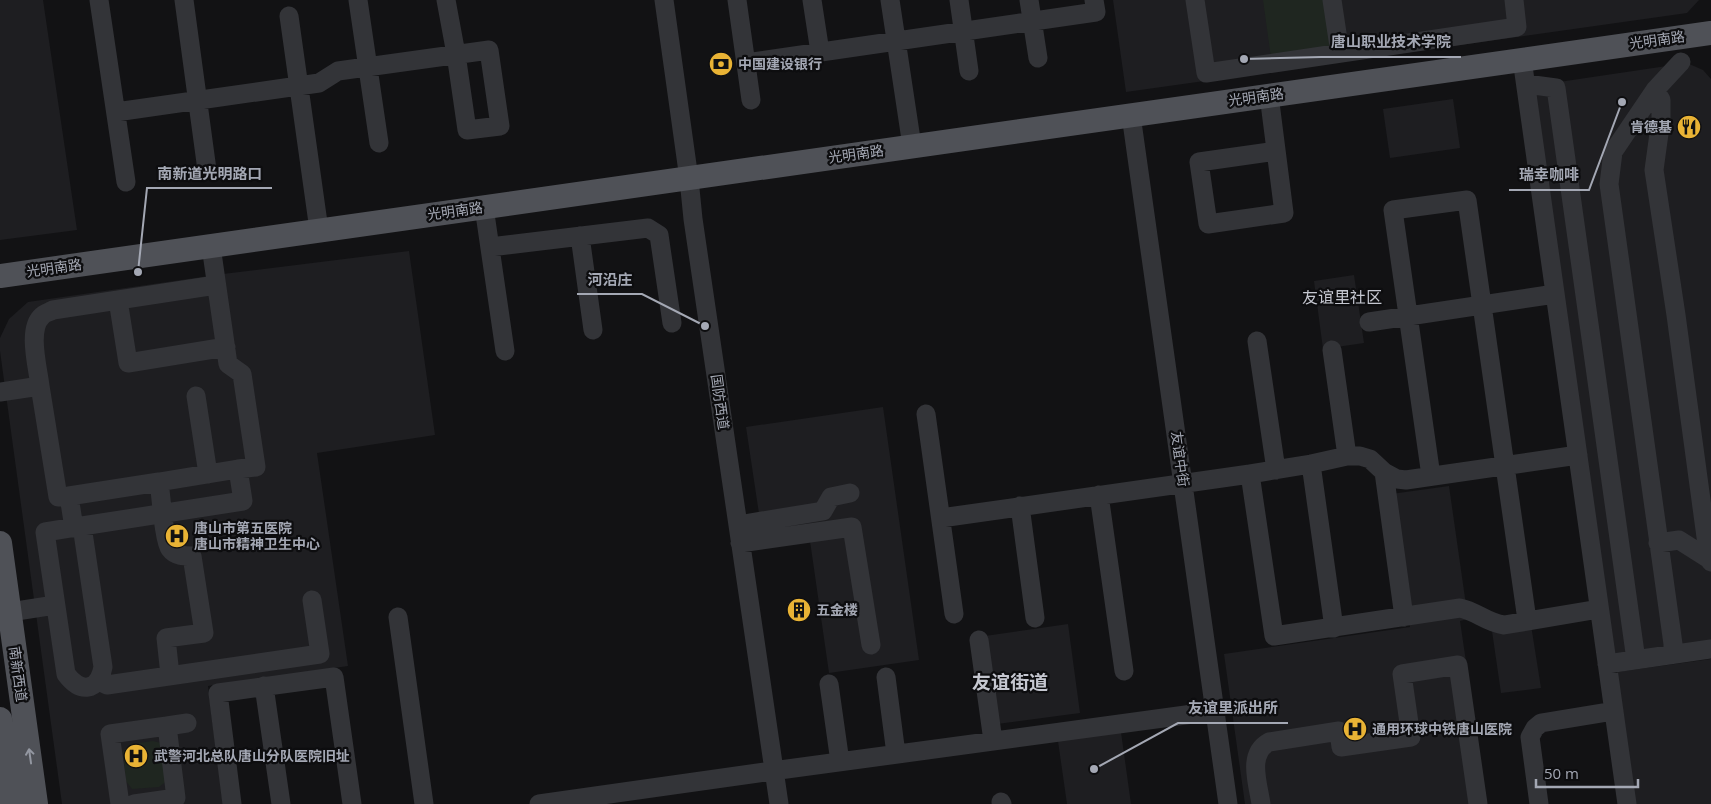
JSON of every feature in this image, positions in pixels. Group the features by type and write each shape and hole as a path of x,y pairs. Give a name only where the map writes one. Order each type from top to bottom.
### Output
{"main road":[{"name":"光明南路","path":"0,276 1711,33"},
{"name":"南新西道","path":"0,543 36,804"},
{"path":"0,719 12,804"}],"street":[{"path":"99,0 126,182"},
{"path":"184,0 207,170"},
{"path":"358,0 379,143"},
{"path":"116,112 318,83 338,71 456,54 446,0"},
{"name":"国防西道","path":"664,0 693,219 779,804"},
{"path":"737,0 751,100"},
{"path":"812,0 820,52"},
{"path":"890,0 912,146"},
{"path":"959,0 970,72"},
{"path":"1029,0 1038,58"},
{"path":"746,63 1096,12 1094,0"},
{"path":"1195,0 1206,73 1518,27 1514,0"},
{"path":"1332,0 1340,53"},
{"path":"289,16 319,230"},
{"path":"1522,59 1627,804"},
{"path":"1673,654 1609,184 1613,152 1655,90 1681,62"},
{"path":"1526,84 1556,88 1636,660"},
{"path":"1655,90 1661,100 1661,118 1654,170 1710,561"},
{"path":"1268,96 1276,151 1284,213 1208,224 1199,162 1276,151"},
{"name":"友谊中街","path":"1131,115 1228,804"},
{"path":"1431,476 1393,210 1467,200 1526,620"},
{"path":"484,207 505,351"},
{"path":"490,247 648,228 659,236 672,323"},
{"path":"580,236 593,330"},
{"path":"211,246 228,364 242,374 256,467 58,497 34,336 36,325 42,315 53,310 216,285"},
{"path":"1369,322 1555,294"},
{"path":"118,300 128,363 226,347"},
{"path":"1257,341 1276,470"},
{"path":"1332,350 1347,456"},
{"path":"0,392 40,386"},
{"path":"196,396 208,474"},
{"path":"926,414 954,614"},
{"path":"941,518 1183,482 1250,474 1347,456 1360,456 1370,459 1384,472 1397,479 1406,480 1578,455"},
{"path":"1311,464 1334,628"},
{"path":"69,496 78,527 103,667 99,681 93,686 83,687 77,686 66,674 45,532 78,527 163,513 243,501 238,469"},
{"path":"1384,472 1404,617"},
{"path":"1250,474 1274,636 1460,608 1470,610 1493,624 1504,625 1599,609"},
{"path":"159,482 168,548 174,554 192,556 204,633 166,638 170,675"},
{"path":"739,534 824,511 831,497 850,493"},
{"path":"1099,495 1124,671"},
{"path":"1020,506 1035,618"},
{"path":"1658,543 1679,540 1703,519"},
{"path":"739,534 852,527 871,645"},
{"path":"1679,540 1710,561"},
{"path":"99,681 107,685 320,654 312,600"},
{"path":"10,612 55,604"},
{"path":"398,617 424,804"},
{"path":"979,640 993,741"},
{"path":"1607,664 1711,649"},
{"path":"1261,804 1256,755 1261,746 1269,742 1339,731 1341,747 1411,737 1402,674 1458,665 1478,804"},
{"path":"232,804 218,693 334,677 352,804"},
{"path":"886,677 896,754"},
{"path":"829,684 840,762"},
{"path":"264,686 281,804"},
{"path":"539,804 1215,711"},
{"path":"1540,804 1530,738 1535,728 1541,723 1614,711"},
{"path":"120,804 110,734 187,723"},
{"path":"134,804 176,798 167,726"}],"shaded area":[{"path":"0,0 43,0 77,230 0,240"},
{"path":"1113,0 1699,0 1687,13 1126,92"},
{"path":"1263,0 1328,0 1334,42 1328,50 1271,58"},
{"path":"1687,63 1703,70 1711,79 1711,645 1615,658 1532,86"},
{"path":"1453,99 1460,148 1390,158 1383,109"},
{"name":"唐山市第五医院 唐山市精神卫生中心","path":"409,251 435,435 317,453 348,666 208,686 223,804 62,804 0,351 0,338 9,319 28,302 223,274"},
{"path":"1354,275 1364,343 1323,349 1314,281"},
{"path":"883,407 919,660 829,673 810,541 764,547 746,427"},
{"name":"通用环球中铁唐山医院","path":"1449,486 1468,619 1460,621 1487,804 1245,804 1224,654 1410,627 1391,494"},
{"path":"1068,624 1080,713 997,724 985,636"},
{"path":"1531,625 1541,688 1501,693 1492,631"},
{"path":"1711,659 1711,804 1635,804 1617,672"},
{"path":"1120,725 1131,804 1067,804 1057,734"},
{"path":"153,741 161,743 168,780 159,787 132,789 126,781 123,752 131,744"}],"place":[{"name":"唐山职业技术学院","path":"1244,59"},
{"name":"中国建设银行","path":"721,64"},
{"name":"瑞幸咖啡","path":"1622,102"},
{"name":"肯德基","path":"1689,127"},
{"name":"南新道光明路口","path":"138,272"},
{"name":"河沿庄","path":"705,326"},
{"name":"唐山市第五医院 唐山市精神卫生中心","path":"177,536"},
{"name":"五金楼","path":"799,610"},
{"name":"通用环球中铁唐山医院","path":"1355,729"},
{"name":"武警河北总队唐山分队医院旧址","path":"136,756"},
{"name":"友谊里派出所","path":"1094,769"}],"district":[{"name":"友谊里社区","path":"1342,297"},
{"name":"友谊街道","path":"1010,682"}]}
